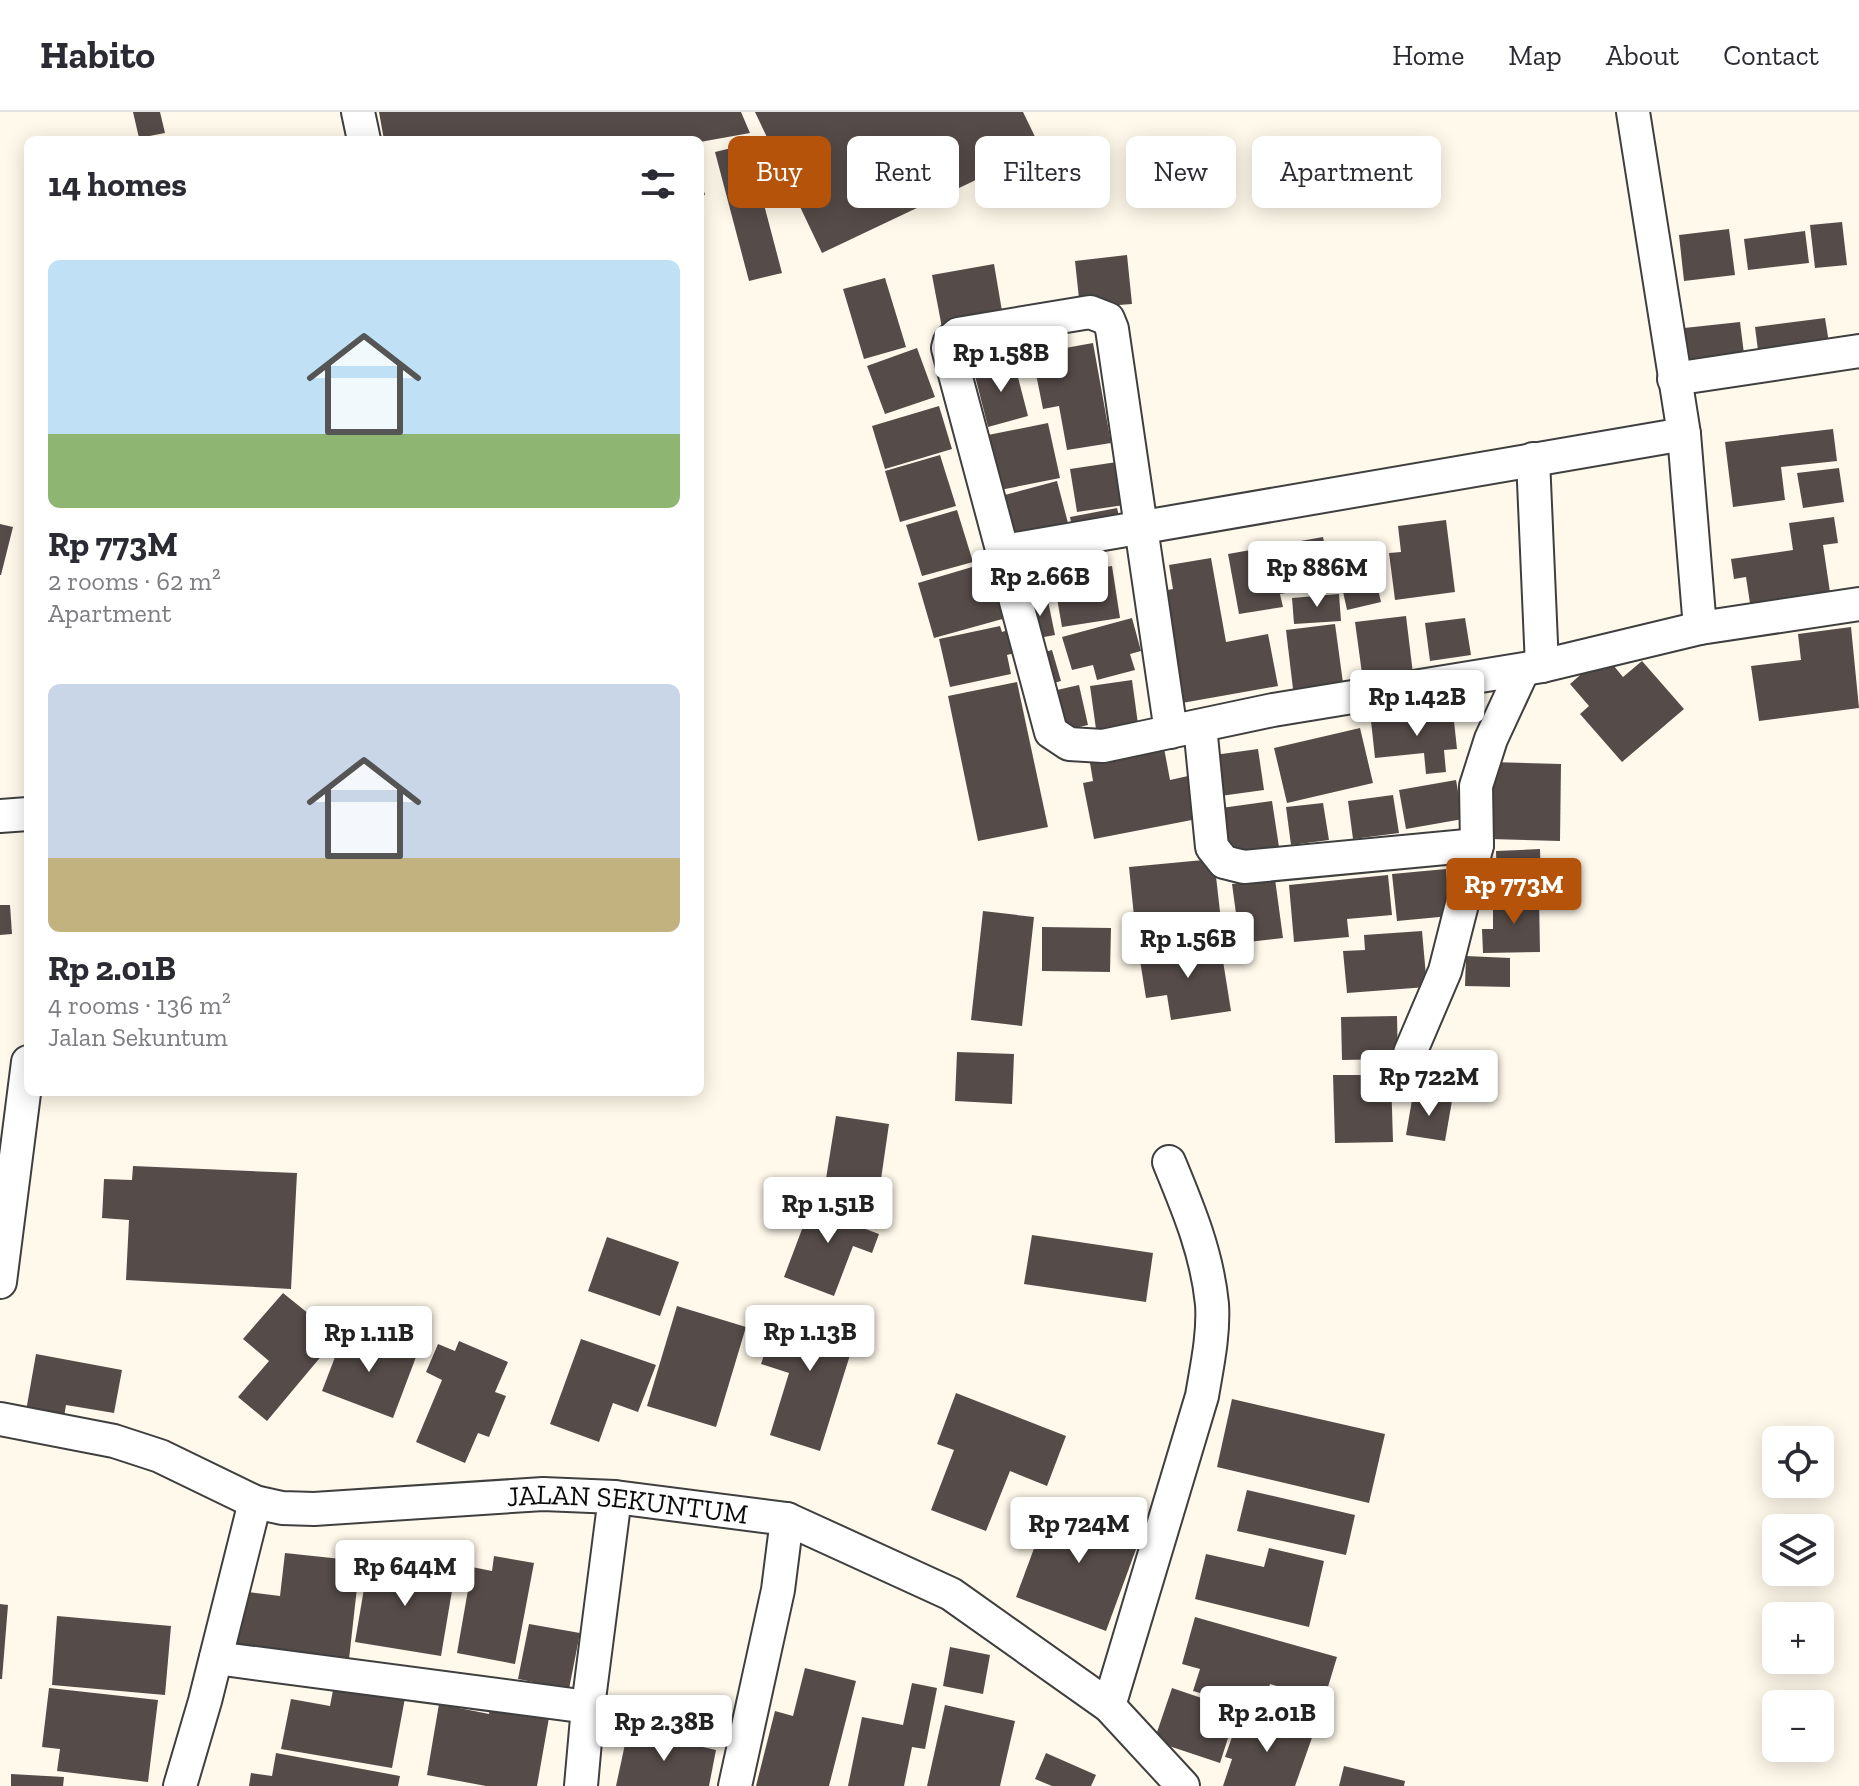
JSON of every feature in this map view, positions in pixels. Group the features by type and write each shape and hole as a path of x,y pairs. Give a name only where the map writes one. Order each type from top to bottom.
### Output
{"street":[{"path":"358,112 363,136"},
{"path":"1633,112 1684,434 1700,628"},
{"path":"1477,845 1244,867 1224,862 1212,847 1185,729 1140,527 1112,329 1108,319 1090,312 958,334 950,341 948,348 1051,732 1069,744 1103,746 1185,729 1273,710 1532,668 1700,628 1859,604"},
{"path":"1674,379 1859,351"},
{"path":"1004,551 1684,434"},
{"path":"1410,1053 1445,971 1477,845 1476,786 1491,739 1532,668 1533,459"},
{"path":"0,816 24,814"},
{"path":"0,1282 24,1093"},
{"path":"1109,1706 1202,1396 1210,1348 1212,1305 1199,1236 1169,1162"},
{"name":"JALAN SEKUNTUM","path":"0,1419 114,1441 160,1456 255,1502 282,1508 314,1509 543,1494 615,1497 787,1519 951,1594 1109,1706 1183,1786"},
{"path":"581,1786 615,1497"},
{"path":"180,1786 255,1502"},
{"path":"735,1786 778,1590 787,1519"},
{"path":"216,1658 588,1707"}],"building":[{"path":"133,112 160,112 165,133 139,136"},
{"path":"379,112 741,112 750,133 704,141 704,136 383,136"},
{"path":"755,112 1023,112 1035,136 975,136 975,180 959,188 959,136 847,136 847,208 917,208 822,253 801,208 831,208 831,136 766,136"},
{"path":"728,149 728,201 715,152"},
{"path":"730,208 765,208 782,273 749,281"},
{"path":"1842,222 1847,265 1815,268 1810,225"},
{"path":"1729,229 1735,275 1684,281 1679,235"},
{"path":"1805,231 1809,263 1748,270 1744,239"},
{"path":"1127,255 1132,304 1080,308 1075,261"},
{"path":"994,264 1003,317 942,328 932,275"},
{"path":"885,278 906,347 864,359 843,289"},
{"path":"1825,318 1830,349 1759,358 1755,327"},
{"path":"1740,322 1745,362 1689,368 1684,328"},
{"path":"1093,343 1111,443 1067,450 1059,406 1043,409 1032,354"},
{"path":"917,348 935,397 885,414 867,366"},
{"path":"1014,362 1028,416 988,427 974,372"},
{"path":"939,406 952,449 885,469 872,426"},
{"path":"1048,423 1060,478 1000,490 988,435"},
{"path":"1833,429 1837,461 1781,467 1785,500 1733,507 1725,442"},
{"path":"940,455 956,506 900,522 885,471"},
{"path":"1117,462 1124,505 1077,512 1070,469"},
{"path":"1839,468 1844,502 1803,508 1797,473"},
{"path":"1057,481 1069,527 1014,542 1001,496"},
{"path":"1117,508 1121,524 1073,533 1070,517"},
{"path":"957,510 973,562 922,576 906,525"},
{"path":"1834,517 1838,543 1823,545 1831,599 1751,610 1746,577 1734,579 1731,559 1793,550 1789,523"},
{"path":"1446,520 1455,592 1395,600 1389,553 1401,552 1398,526"},
{"path":"0,524 13,527 1,575 0,575"},
{"path":"1323,537 1332,585 1280,594 1283,607 1239,614 1228,554"},
{"path":"1367,542 1381,602 1347,610 1334,550"},
{"path":"1211,558 1226,642 1268,634 1278,686 1182,703 1162,591 1173,589 1169,565"},
{"path":"989,562 1006,618 934,638 918,583"},
{"path":"1112,566 1120,618 1062,627 1053,575"},
{"path":"1339,594 1341,621 1294,624 1292,598"},
{"path":"1047,596 1055,635 1033,639 1025,600"},
{"path":"1406,616 1413,674 1363,681 1355,622"},
{"path":"1132,618 1141,651 1130,654 1135,670 1097,680 1093,665 1072,670 1062,637"},
{"path":"1465,618 1471,655 1430,661 1425,623"},
{"path":"1335,624 1343,683 1293,689 1286,630"},
{"path":"1000,626 1002,632 1014,628 1019,652 1007,655 1011,674 950,687 939,639"},
{"path":"1851,627 1859,708 1759,721 1751,666 1801,660 1798,634"},
{"path":"1052,650 1061,681 1043,686 1034,655"},
{"path":"1604,654 1623,677 1642,661 1684,709 1622,762 1580,714 1589,706 1570,684"},
{"path":"1132,680 1138,724 1096,729 1090,686"},
{"path":"1017,682 1048,827 978,841 948,696"},
{"path":"1079,685 1088,725 1058,732 1048,692"},
{"path":"1453,712 1457,749 1444,750 1446,772 1426,774 1424,753 1375,758 1371,721"},
{"path":"1360,728 1373,783 1287,803 1274,748"},
{"path":"1164,748 1170,780 1188,776 1197,819 1094,839 1083,783 1093,781 1090,763"},
{"path":"1258,749 1264,790 1213,797 1207,756"},
{"path":"1492,762 1561,764 1560,841 1490,839"},
{"path":"1456,780 1463,819 1406,829 1399,790"},
{"path":"1393,795 1399,833 1353,839 1348,801"},
{"path":"1272,801 1279,847 1227,855 1221,808"},
{"path":"1323,803 1329,840 1291,845 1286,807"},
{"path":"1540,849 1541,889 1497,890 1496,851"},
{"path":"1214,859 1223,938 1137,946 1129,867"},
{"path":"1446,869 1450,916 1397,921 1392,874"},
{"path":"1388,875 1392,915 1347,919 1349,937 1294,942 1289,885"},
{"path":"1275,879 1283,938 1240,943 1232,884"},
{"path":"1539,896 1540,952 1483,953 1482,929 1493,929 1493,897"},
{"path":"0,905 10,905 12,934 0,935"},
{"path":"983,911 1034,917 1022,1026 971,1020"},
{"path":"1042,927 1111,928 1110,972 1042,971"},
{"path":"1422,931 1427,987 1347,993 1343,951 1365,950 1364,935"},
{"path":"1220,942 1231,1011 1171,1020 1167,995 1146,998 1139,954"},
{"path":"1466,956 1510,958 1510,987 1465,986"},
{"path":"1397,1016 1398,1059 1342,1060 1341,1017"},
{"path":"957,1052 1014,1054 1012,1104 955,1101"},
{"path":"1333,1075 1391,1075 1393,1142 1335,1143"},
{"path":"1413,1094 1452,1101 1445,1141 1406,1135"},
{"path":"836,1116 889,1124 879,1193 825,1185"},
{"path":"133,1166 297,1173 291,1289 126,1280 129,1220 102,1218 104,1179 132,1180"},
{"path":"832,1199 866,1211 860,1227 879,1234 872,1253 853,1246 834,1296 784,1277 813,1200 830,1207"},
{"path":"1032,1235 1153,1253 1146,1302 1024,1284"},
{"path":"607,1237 679,1262 660,1316 588,1291"},
{"path":"283,1293 309,1314 316,1306 344,1329 267,1421 238,1397 269,1361 243,1339"},
{"path":"803,1305 860,1323 820,1451 770,1435 789,1373 761,1364 774,1325 795,1332"},
{"path":"677,1306 746,1327 716,1427 647,1406"},
{"path":"345,1331 416,1357 393,1418 322,1391"},
{"path":"581,1339 656,1365 638,1412 613,1403 599,1442 550,1424"},
{"path":"459,1341 508,1362 495,1392 506,1396 489,1437 478,1433 465,1463 416,1442 442,1380 426,1372 438,1344 455,1351"},
{"path":"36,1354 122,1370 114,1413 66,1405 64,1417 26,1411"},
{"path":"956,1393 1066,1436 1047,1486 1010,1471 986,1531 931,1510 954,1450 937,1444"},
{"path":"1232,1399 1385,1434 1369,1503 1217,1467"},
{"path":"1247,1490 1355,1515 1346,1555 1237,1531"},
{"path":"1052,1500 1142,1533 1106,1631 1016,1597"},
{"path":"1269,1548 1324,1561 1309,1627 1195,1599 1206,1554 1264,1567"},
{"path":"285,1553 360,1561 348,1668 233,1654 240,1591 280,1596"},
{"path":"494,1556 534,1563 515,1664 457,1653 472,1567 492,1571"},
{"path":"369,1559 455,1573 441,1656 355,1642"},
{"path":"0,1604 8,1605 2,1679 0,1679"},
{"path":"57,1616 171,1626 165,1695 52,1685"},
{"path":"1195,1617 1337,1657 1324,1700 1270,1684 1262,1711 1193,1691 1200,1669 1182,1664"},
{"path":"529,1624 580,1633 569,1689 518,1679"},
{"path":"950,1647 990,1655 983,1694 943,1686"},
{"path":"805,1668 856,1681 829,1786 756,1786 775,1711 793,1716"},
{"path":"912,1683 937,1688 925,1749 912,1747 904,1786 848,1786 862,1717 903,1725"},
{"path":"334,1685 405,1698 392,1768 281,1749 291,1699 330,1706"},
{"path":"49,1688 158,1700 148,1782 57,1771 60,1749 42,1747"},
{"path":"1172,1688 1237,1710 1220,1763 1154,1741"},
{"path":"491,1701 550,1712 537,1786 486,1786 427,1775 439,1704 489,1714"},
{"path":"945,1705 1015,1721 1000,1786 927,1786"},
{"path":"1260,1714 1314,1732 1295,1786 1223,1786 1232,1759 1225,1757 1238,1720 1256,1726"},
{"path":"628,1730 716,1750 709,1786 616,1786"},
{"path":"276,1753 400,1776 398,1786 249,1786 251,1773 272,1776"},
{"path":"1046,1753 1096,1775 1091,1786 1052,1786 1035,1779"},
{"path":"1344,1766 1405,1781 1404,1786 1339,1786"},
{"path":"11,1774 64,1777 63,1786 11,1786"}]}
